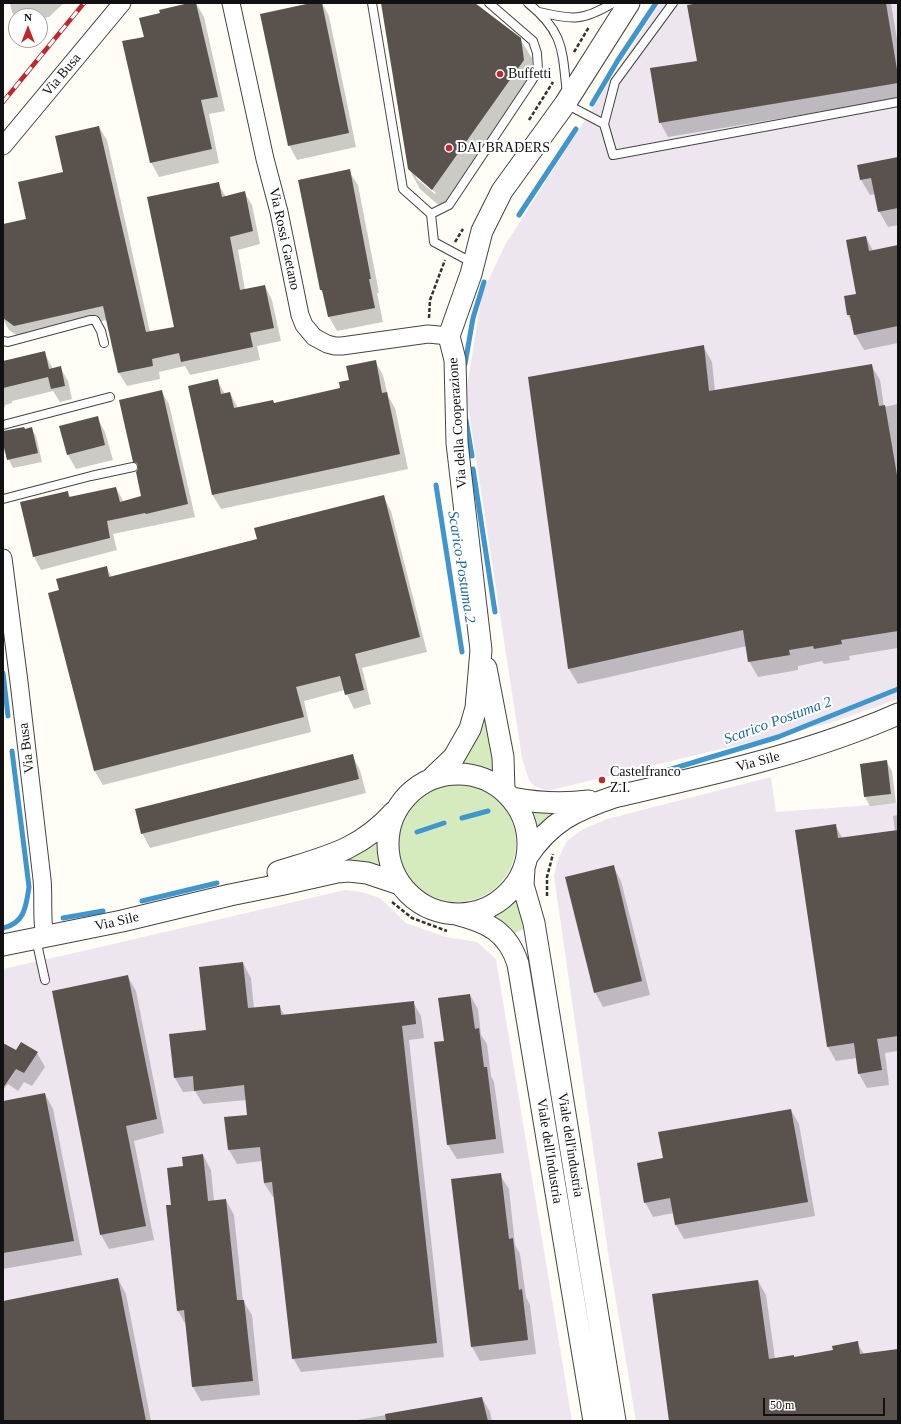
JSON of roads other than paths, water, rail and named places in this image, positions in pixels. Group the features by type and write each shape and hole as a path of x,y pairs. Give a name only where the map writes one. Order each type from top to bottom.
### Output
{"street":[{"name":"Via Busa","path":"3,146 122,3"},
{"name":"Via Rossi Gaetano","path":"231,3 265,159 279,212 300,315 304,325 314,337 327,344 342,346 428,334 449,336"},
{"path":"449,336 474,263 482,231 502,191 566,101 629,3"},
{"name":"Via della Cooperazione","path":"449,336 455,360 457,443 481,650 488,676 503,757 508,794"},
{"name":"Via Busa","path":"3,558 5,586 42,879 43,898 40,938"},
{"name":"Via della Cooperazione","path":"431,779 454,757 470,729 476,708 481,650"},
{"name":"Via Sile","path":"455,923 497,902 513,888 526,863 547,832 560,821 577,811 614,797 804,749 857,731 898,714"},
{"path":"455,923 435,910 394,891 388,847 389,830 397,809 411,791 420,784 431,779 452,774 474,776 495,784 508,794"},
{"name":"Via Sile","path":"508,794 527,801 558,803 614,797"},
{"name":"Viale dell'industria","path":"508,794 522,813 527,830 528,848 523,885 534,924 615,1421"},
{"name":"Via Sile","path":"230,894 276,873 331,856 349,848 364,839 397,809"},
{"name":"Via Sile","path":"3,945 122,921 230,894 284,884 325,874 349,871 371,874 394,891"},
{"name":"Viale dell'Industria","path":"455,923 468,917 487,924 503,936 512,948 518,964 594,1421"}],"lane":[{"path":"372,3 403,189 431,214 434,242 474,263"},
{"path":"431,214 449,205 538,70 537,53 533,41 489,3"},
{"path":"528,3 540,12 553,29 563,51 566,101 604,124"},
{"path":"540,12 560,17 575,18 586,16 612,3"},
{"path":"673,3 615,82 604,124 613,155 898,102"},
{"path":"3,341 8,342 90,320 95,320 100,328 104,343"},
{"path":"3,425 110,397"},
{"path":"3,499 90,476 133,467"},
{"path":"284,884 285,878 316,868 331,856"},
{"path":"40,938 45,980"}],"waterway":[{"path":"592,104 618,60 656,3"},
{"path":"519,215 576,129"},
{"path":"465,364 473,318 484,282"},
{"path":"466,420 472,456"},
{"path":"473,469 495,612"},
{"name":"Scarico Postuma 2","path":"436,485 462,652"},
{"path":"3,673 8,716"},
{"name":"Scarico Postuma 2","path":"665,771 778,737 898,689"},
{"path":"3,928 10,926 20,918 27,901 29,887 12,751"},
{"name":"Scarico Postuma 2","path":"462,818 488,811"},
{"path":"417,832 444,823"},
{"path":"142,901 217,883"},
{"path":"63,918 103,911"}],"railway":[{"path":"3,102 84,3"}],"place":[{"name":"Buffetti","path":"500,74"},
{"name":"DAI BRADERS","path":"449,148"},
{"name":"Castelfranco Z.I.","path":"602,780"}]}
